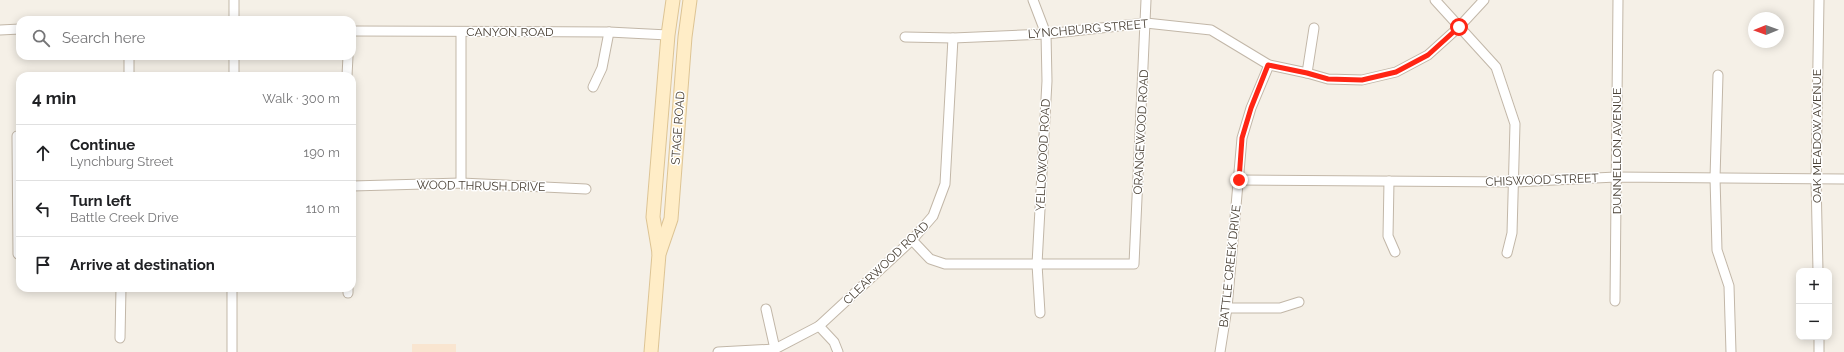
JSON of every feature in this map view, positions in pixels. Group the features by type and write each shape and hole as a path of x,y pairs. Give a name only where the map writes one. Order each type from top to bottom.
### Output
{"main road":[{"name":"STAGE ROAD","path":"651,352 659,254 653,217 668,35 673,0"},
{"name":"STAGE ROAD","path":"659,254 671,219 685,37 690,0"}],"street":[{"path":"234,0 234,16"},
{"name":"YELLOWOOD ROAD","path":"1033,0 1046,34 1047,81 1037,264 1040,313"},
{"name":"ORANGEWOOD ROAD","path":"1037,264 1134,264 1146,0"},
{"path":"1435,0 1496,67 1515,124 1512,233 1507,252"},
{"name":"LYNCHBURG STREET","path":"905,37 953,38 1046,34 1146,23 1211,30 1268,65 1328,79 1362,80 1396,72 1428,55 1459,27 1484,0"},
{"name":"DUNNELLON AVENUE","path":"1615,301 1618,0"},
{"name":"OAK MEADOW AVENUE","path":"1818,268 1816,179 1819,0"},
{"path":"1307,73 1314,28"},
{"path":"0,30 16,30"},
{"name":"CANYON ROAD","path":"356,31 608,32 668,35"},
{"path":"461,32 461,183"},
{"path":"593,88 602,68 608,32"},
{"name":"CLEARWOOD ROAD","path":"718,352 775,349 819,326 912,240 933,216 945,184 953,38"},
{"path":"129,60 129,72"},
{"path":"234,60 234,72"},
{"path":"347,72 348,60"},
{"name":"BATTLE CREEK DRIVE","path":"1220,352 1227,308 1242,138 1251,108 1268,65"},
{"path":"1718,75 1715,178 1717,250 1729,286 1731,352"},
{"name":"CHISWOOD STREET","path":"1239,180 1514,182 1616,177 1844,179"},
{"path":"1389,181 1388,236 1395,252"},
{"name":"WOOD THRUSH DRIVE","path":"356,186 461,183 586,189"},
{"path":"912,240 930,259 945,264 1037,264"},
{"path":"120,338 121,292"},
{"path":"232,292 232,352"},
{"path":"1227,308 1280,308 1299,302"},
{"path":"766,309 775,349"},
{"path":"819,326 834,342 838,352"},
{"path":"1819,340 1819,352"}],"shaded area":[{"path":"412,344 456,344 456,352 412,352"}],"route":[{"path":"1239,180 1242,138 1251,108 1268,65 1328,79 1362,80 1396,72 1428,55 1459,27"}]}
